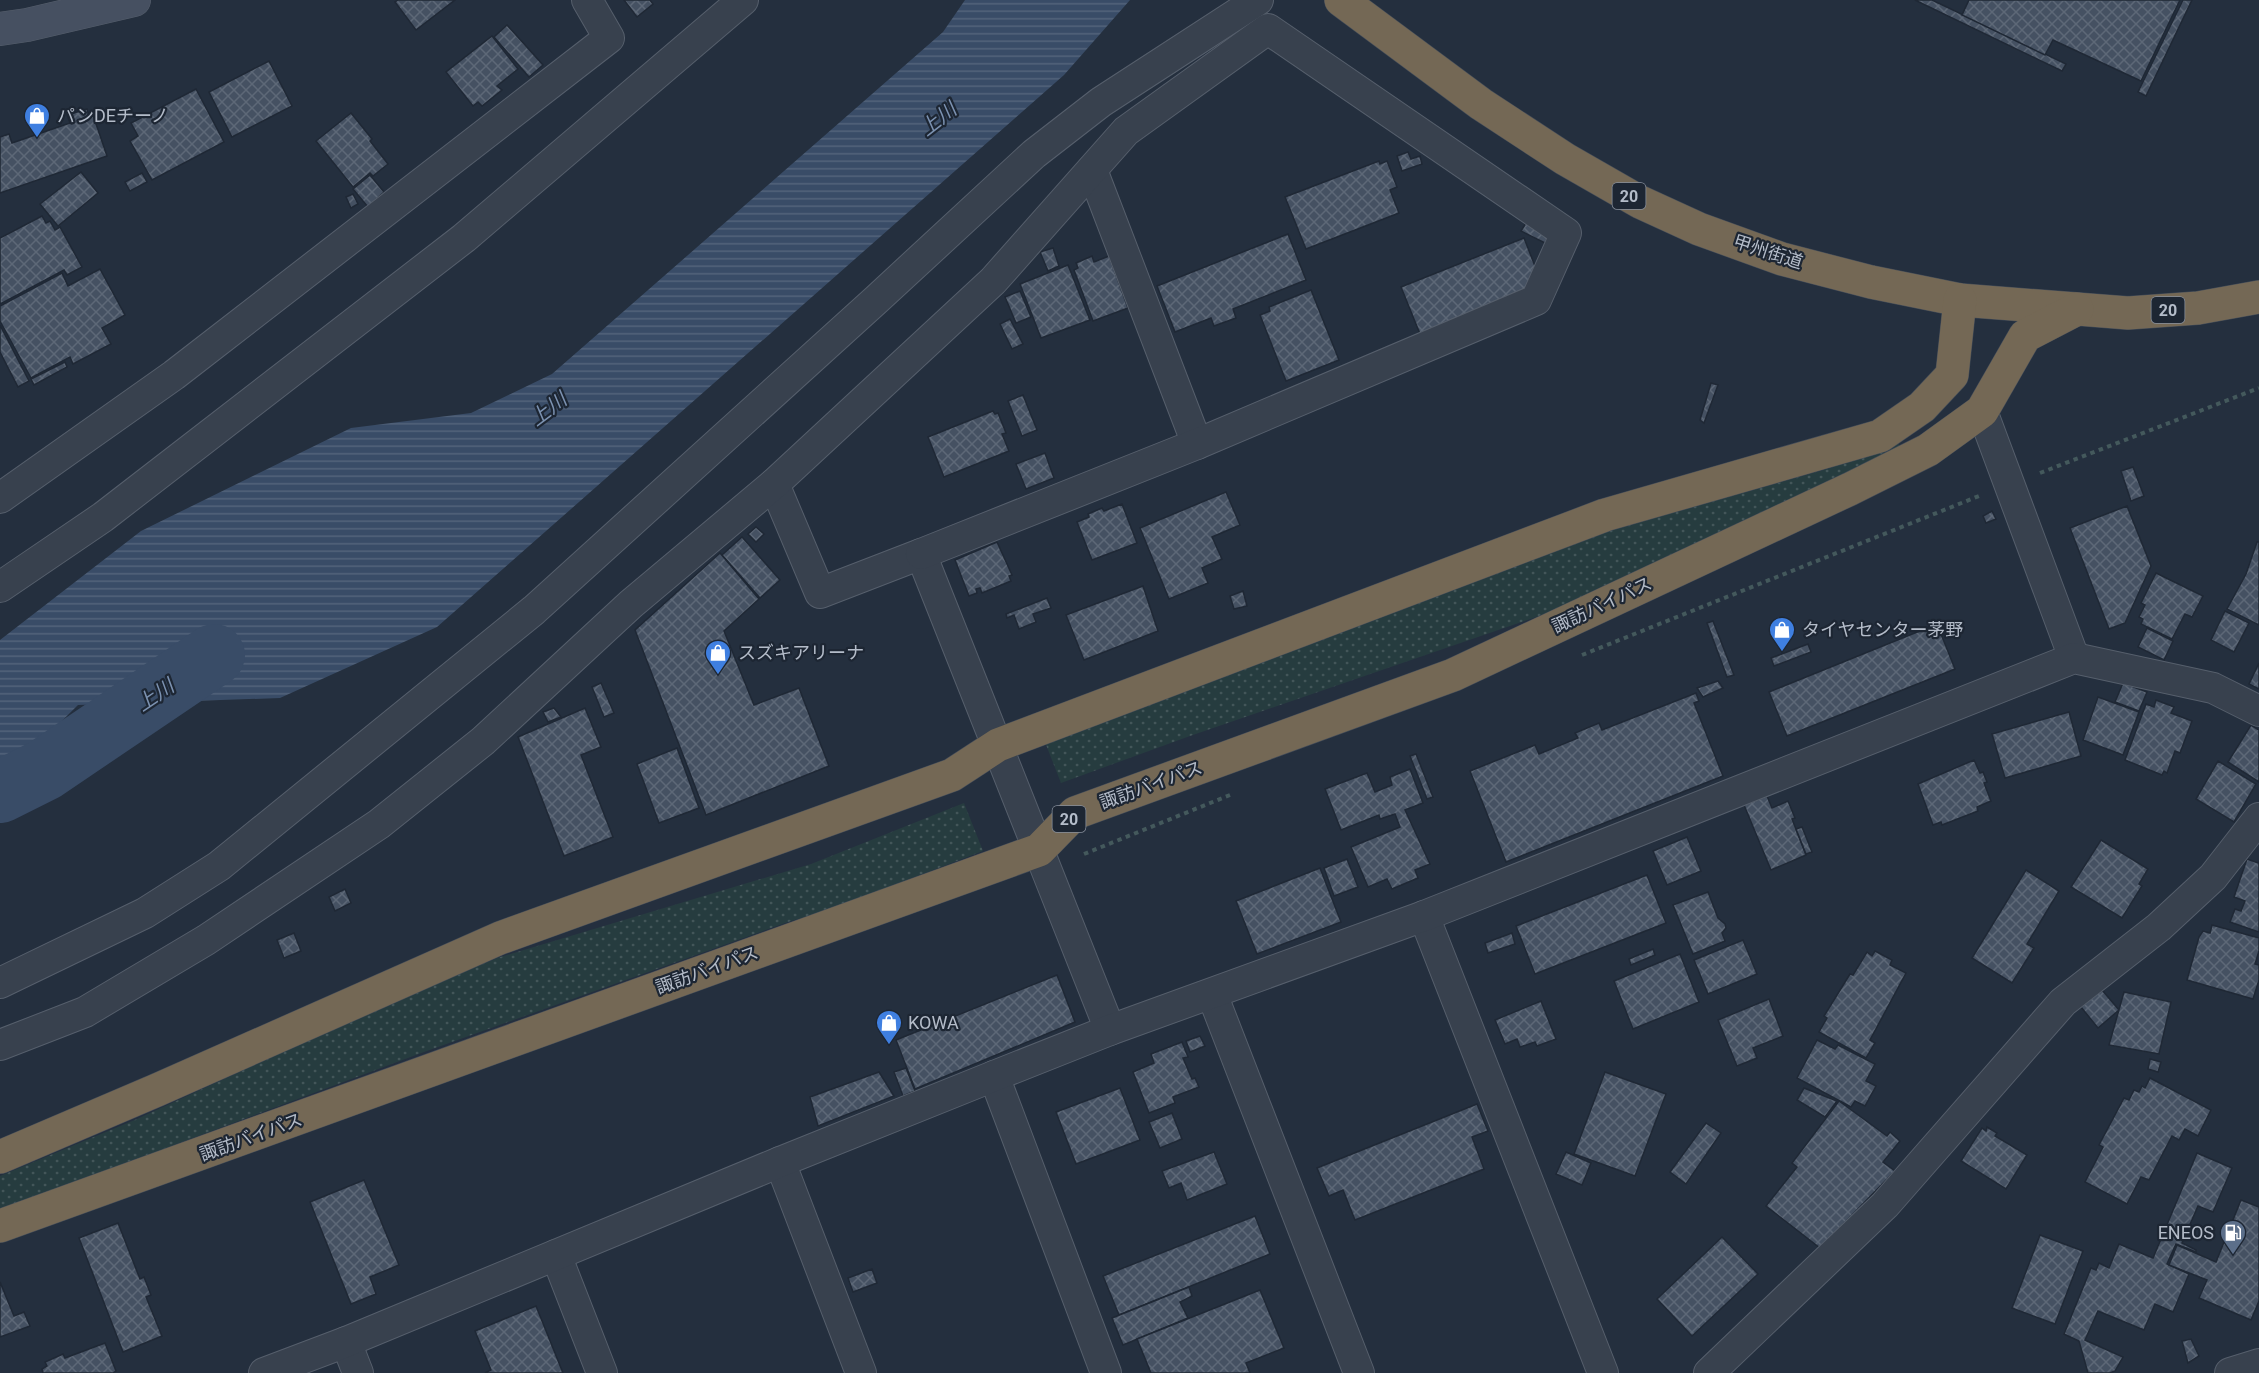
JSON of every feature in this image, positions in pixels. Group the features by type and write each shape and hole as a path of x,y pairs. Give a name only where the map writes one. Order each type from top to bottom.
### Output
{"highway":[{"name":"甲州街道","path":"1341,0 1482,104 1565,159 1640,202 1699,229 1782,259 1871,282 1960,300 2128,313 2198,308 2259,297"},
{"path":"0,1156 168,1086 500,938 952,775 998,745 1605,515 1880,436 1922,407 1952,375 1960,300"},
{"name":"諏訪バイパス","path":"0,1226 1039,850 1076,813 1453,675 1928,450 1982,411 2025,336 2077,309"}],"street":[{"path":"0,29 27,25 134,0"},
{"path":"1,494 174,375 609,38 586,0"},
{"path":"0,586 103,517 464,238 743,0"},
{"path":"0,983 144,913 219,866 534,610 1034,154 1101,102 1258,0"},
{"path":"0,1045 85,1012 206,940 379,824 483,741 631,604 774,484 993,281 1126,131 1268,29 1566,233 1536,300 1197,444 820,593 774,484"},
{"path":"1092,170 1197,444"},
{"path":"1982,411 2074,658"},
{"path":"921,554 1110,1030"},
{"path":"264,1373 346,1342 780,1162 1110,1030 1424,916 2010,681 2074,658 2213,688 2259,711"},
{"path":"1709,1373 1885,1205 2063,1002 2160,927 2213,877 2259,818"},
{"path":"1424,916 1603,1373"},
{"path":"1212,994 1359,1373"},
{"path":"994,1076 1107,1373"},
{"path":"780,1162 861,1373"},
{"path":"556,1255 602,1373"},
{"path":"346,1342 358,1373"},
{"path":"2230,1373 2259,1364"}],"path":[{"path":"2031,477 2259,387"}],"green space":[{"path":"1898,440 1901,454 1545,614 1190,736 1061,783 1043,737 1601,533 1830,468"},
{"path":"964,803 983,851 821,913 791,921 424,1052 0,1210 0,1176 137,1119 396,1000 497,958 811,864"}],"water":[{"path":"965,0 1130,0 1064,75 437,627 280,698 78,705 0,782 0,640 141,531 351,428 471,413 552,374 943,32"}],"building":[{"path":"398,0 455,0 416,30 395,2"},
{"path":"624,0 650,0 653,4 637,17"},
{"path":"1915,0 1932,0 2066,64 2062,71"},
{"path":"1969,0 2180,0 2141,81 2053,40 2045,55 1962,15"},
{"path":"2183,0 2192,0 2146,96 2138,92"},
{"path":"507,25 543,65 529,77 494,37"},
{"path":"492,36 518,69 497,86 502,90 482,106 478,102 473,106 446,72"},
{"path":"269,61 292,106 232,137 209,92"},
{"path":"196,89 224,142 152,180 130,141 138,136 131,123"},
{"path":"87,109 89,117 93,115 107,156 0,193 0,137 9,134 12,143 70,123 67,115"},
{"path":"351,113 388,164 373,176 370,173 353,187 316,141"},
{"path":"1408,152 1411,159 1420,156 1422,164 1402,171 1397,156"},
{"path":"1379,161 1380,164 1387,161 1397,187 1390,190 1399,213 1306,249 1285,197"},
{"path":"81,172 98,193 58,226 40,204"},
{"path":"142,173 147,182 130,191 125,182"},
{"path":"370,175 384,192 368,207 353,189"},
{"path":"353,194 358,204 351,208 346,197"},
{"path":"42,216 46,223 50,221 55,230 60,227 82,267 67,275 64,270 0,304 0,238"},
{"path":"1526,223 1549,235 1545,243 1521,231"},
{"path":"1288,234 1306,280 1233,309 1236,318 1214,326 1211,318 1175,332 1157,286"},
{"path":"1524,238 1542,284 1420,334 1401,287"},
{"path":"1053,248 1059,266 1048,271 1040,252"},
{"path":"1092,256 1094,262 1109,256 1128,308 1093,321 1074,270 1078,268 1076,263"},
{"path":"1068,265 1090,320 1041,338 1020,284"},
{"path":"100,269 125,315 102,328 111,344 73,364 70,357 31,378 0,321 0,306 62,273 68,286"},
{"path":"1311,290 1339,360 1286,381 1260,315 1270,311 1269,307"},
{"path":"1020,291 1031,317 1016,323 1005,297"},
{"path":"1010,319 1023,344 1012,349 1000,324"},
{"path":"0,325 29,381 18,387 0,352"},
{"path":"65,362 67,367 34,385 31,379"},
{"path":"1711,383 1718,385 1704,423 1700,420"},
{"path":"1023,395 1037,430 1022,436 1008,401"},
{"path":"993,411 995,414 998,413 1006,433 1002,434 1009,451 944,477 928,437"},
{"path":"1045,453 1054,478 1026,489 1016,464"},
{"path":"2133,467 2144,496 2131,501 2121,471"},
{"path":"1226,492 1240,525 1212,537 1222,559 1202,568 1208,583 1169,599 1140,528"},
{"path":"1122,504 1137,543 1092,560 1077,522 1102,508 1104,511"},
{"path":"2127,506 2151,566 2125,623 2109,629 2070,528"},
{"path":"1992,511 1996,519 1986,523 1983,516"},
{"path":"756,527 764,534 756,542 748,534"},
{"path":"742,537 780,580 760,598 722,555"},
{"path":"997,542 1012,575 1009,576 1011,581 982,593 980,588 976,589 977,593 969,596 955,560"},
{"path":"2257,542 2259,542 2259,625 2227,609 2246,574"},
{"path":"720,553 759,599 724,631 754,705 799,688 829,766 706,815 635,630"},
{"path":"2156,573 2203,596 2192,617 2185,614 2172,639 2141,624 2143,619 2139,617 2145,605 2141,603"},
{"path":"1143,586 1158,631 1084,660 1066,615"},
{"path":"1243,591 1247,606 1234,609 1230,596"},
{"path":"1047,598 1051,608 1033,614 1036,622 1019,629 1014,615 1007,618 1006,614"},
{"path":"2225,611 2249,623 2234,652 2211,640"},
{"path":"1713,621 1734,675 1727,677 1707,623"},
{"path":"1937,624 1955,669 1787,736 1769,692"},
{"path":"2147,628 2173,641 2164,660 2138,647"},
{"path":"1808,644 1811,652 1774,666 1771,658"},
{"path":"2259,663 2259,689 2249,684"},
{"path":"1718,681 1723,688 1703,697 1697,688"},
{"path":"601,683 614,713 604,717 592,687"},
{"path":"2123,683 2147,692 2139,711 2115,702"},
{"path":"1696,693 1699,701 1694,703 1723,776 1506,862 1470,771 1535,745 1539,754 1578,738 1575,733 1599,723 1602,730"},
{"path":"2098,697 2139,712 2123,755 2083,740"},
{"path":"2156,700 2174,707 2171,713 2192,721 2180,753 2175,751 2167,773 2164,771 2162,775 2125,760 2146,704 2154,707"},
{"path":"554,708 561,717 548,722 543,712"},
{"path":"585,708 601,747 581,755 613,837 564,856 518,737"},
{"path":"2069,712 2081,756 2005,778 1992,734"},
{"path":"2251,725 2259,730 2259,782 2228,762"},
{"path":"677,748 699,808 659,823 637,764"},
{"path":"1416,754 1433,797 1427,799 1410,756"},
{"path":"1974,760 1980,773 1983,772 1987,782 1984,783 1991,801 1977,807 1978,811 1942,825 1941,822 1933,825 1918,784"},
{"path":"2218,761 2256,784 2234,822 2196,799"},
{"path":"1410,769 1423,803 1405,810 1430,864 1415,870 1418,878 1392,889 1387,879 1368,887 1351,847 1400,827 1395,814 1380,819 1379,815 1341,830 1325,789 1367,773 1375,792 1392,785 1390,777"},
{"path":"1767,796 1772,808 1788,801 1795,818 1792,819 1806,855 1771,870 1744,805"},
{"path":"1802,827 1812,852 1806,854 1796,829"},
{"path":"1687,837 1701,871 1667,885 1653,851"},
{"path":"2101,840 2148,869 2139,884 2142,886 2122,918 2071,887"},
{"path":"1347,859 1358,887 1334,896 1324,868"},
{"path":"2247,859 2259,862 2259,932 2230,922 2235,909 2241,911 2245,901 2234,897"},
{"path":"1320,868 1341,922 1257,954 1236,901"},
{"path":"2026,870 2059,891 2027,944 2034,948 2012,983 1972,958"},
{"path":"1647,875 1666,923 1535,974 1516,926"},
{"path":"345,889 351,903 335,911 329,897"},
{"path":"1708,892 1718,918 1725,924 1726,928 1722,933 1725,941 1693,954 1673,905"},
{"path":"2212,925 2259,938 2259,951 2255,964 2259,965 2259,980 2253,999 2187,980 2199,937 2203,931 2210,933"},
{"path":"294,933 301,951 284,958 277,940"},
{"path":"1512,933 1515,944 1488,953 1485,943"},
{"path":"1743,940 1757,974 1708,994 1694,960"},
{"path":"1653,949 1655,955 1631,965 1629,959"},
{"path":"1875,951 1892,960 1890,965 1906,973 1870,1040 1875,1043 1866,1058 1819,1032 1827,1018 1824,1016 1850,974 1853,975 1867,952 1872,956"},
{"path":"1680,954 1699,1002 1633,1029 1614,981"},
{"path":"1057,975 1075,1022 915,1089 896,1040"},
{"path":"2102,990 2119,1010 2098,1028 2081,1007"},
{"path":"2124,992 2171,1002 2159,1054 2109,1045"},
{"path":"1769,999 1783,1036 1753,1048 1757,1058 1737,1066 1718,1020"},
{"path":"1541,1001 1556,1039 1537,1046 1535,1042 1520,1047 1517,1039 1505,1044 1495,1020"},
{"path":"1200,1036 1205,1046 1190,1052 1186,1041"},
{"path":"1817,1040 1835,1049 1838,1045 1875,1064 1866,1081 1876,1086 1865,1106 1855,1101 1851,1107 1797,1078"},
{"path":"1182,1042 1188,1057 1183,1058 1192,1079 1195,1078 1199,1087 1173,1097 1175,1103 1149,1113 1133,1072 1154,1063 1151,1054"},
{"path":"2150,1059 2161,1062 2158,1072 2148,1069"},
{"path":"906,1068 915,1091 903,1096 894,1072"},
{"path":"879,1072 894,1096 818,1126 810,1097"},
{"path":"1605,1072 1666,1094 1635,1176 1574,1154"},
{"path":"2150,1078 2211,1110 2198,1136 2185,1129 2179,1140 2172,1136 2149,1180 2141,1177 2127,1204 2085,1182 2103,1147 2099,1145 2124,1098 2129,1100 2134,1090 2139,1092 2142,1086 2145,1088"},
{"path":"1120,1088 1140,1140 1076,1164 1056,1112"},
{"path":"1804,1088 1837,1101 1825,1117 1797,1100"},
{"path":"1839,1101 1887,1136 1890,1132 1900,1141 1883,1162 1895,1171 1820,1248 1766,1206 1797,1167 1792,1163"},
{"path":"1477,1104 1488,1131 1472,1137 1484,1169 1355,1220 1343,1190 1329,1196 1317,1168"},
{"path":"1172,1113 1182,1139 1160,1148 1149,1122"},
{"path":"1706,1123 1721,1133 1686,1184 1670,1172"},
{"path":"1987,1127 1997,1133 1995,1136 2027,1155 2006,1189 1961,1161 1982,1128 1986,1131"},
{"path":"1214,1152 1227,1184 1187,1200 1181,1183 1169,1188 1162,1171"},
{"path":"1566,1152 1591,1163 1582,1185 1556,1174"},
{"path":"2197,1153 2232,1168 2213,1212 2198,1206 2182,1243 2196,1252 2176,1244 2167,1264 2189,1274 2173,1312 2155,1304 2144,1330 2098,1311 2085,1340 2123,1357 2115,1371 2088,1373 2079,1341 2064,1334 2091,1268 2096,1270 2099,1263 2109,1268 2119,1244 2153,1258"},
{"path":"364,1180 399,1265 370,1277 376,1294 351,1304 310,1202"},
{"path":"2241,1200 2259,1207 2259,1301 2251,1320 2199,1298 2207,1280 2169,1265 2177,1245 2216,1262"},
{"path":"1255,1216 1270,1254 1119,1315 1103,1276"},
{"path":"118,1223 140,1279 144,1277 151,1295 146,1297 162,1336 123,1352 79,1238"},
{"path":"2040,1235 2083,1251 2055,1324 2012,1308"},
{"path":"1722,1237 1758,1274 1692,1336 1657,1299"},
{"path":"872,1269 877,1283 853,1292 848,1278"},
{"path":"0,1282 14,1316 24,1312 30,1326 0,1337"},
{"path":"1189,1287 1192,1296 1180,1302 1188,1318 1123,1345 1112,1318"},
{"path":"1260,1290 1284,1348 1246,1363 1250,1373 1151,1373 1137,1339"},
{"path":"536,1306 563,1373 485,1373 491,1370 475,1331"},
{"path":"2191,1339 2199,1356 2188,1363 2182,1341"},
{"path":"105,1343 116,1371 113,1373 43,1373 42,1369 47,1366 45,1362 63,1354 65,1358"}],"waterway":[{"name":"上川","path":"0,792 44,770 214,655"}],"place":[{"name":"パンDEチーノ","path":"37,139"},
{"name":"タイヤセンター茅野","path":"1782,653"},
{"name":"スズキアリーナ","path":"718,676"},
{"name":"KOWA","path":"889,1046"},
{"name":"ENEOS","path":"2233,1256"}]}
